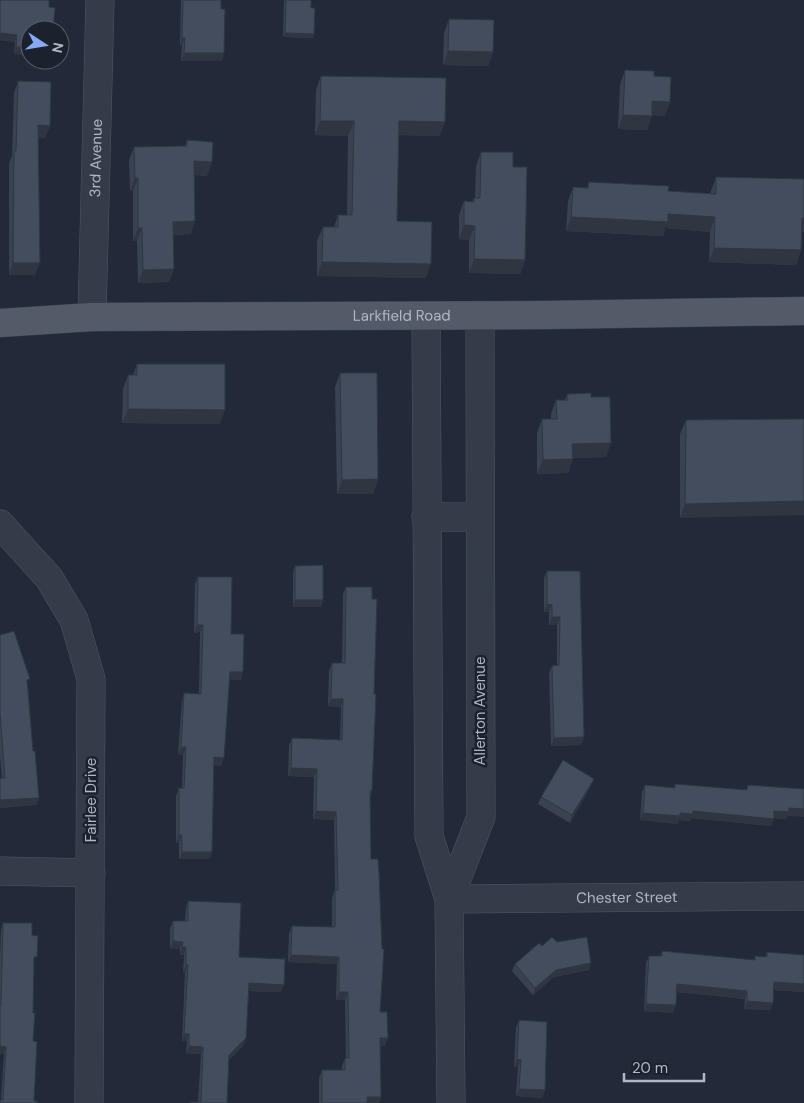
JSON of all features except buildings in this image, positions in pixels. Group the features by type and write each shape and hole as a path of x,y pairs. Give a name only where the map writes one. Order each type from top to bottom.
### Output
{"main road":[{"name":"Larkfield Road","path":"0,323 92,317 480,316 804,311"}],"street":[{"name":"3rd Avenue","path":"92,317 100,0"},
{"name":"Allerton Avenue","path":"426,316 429,836 449,899 451,1103"},
{"name":"Allerton Avenue","path":"449,899 481,817 480,316"},
{"path":"426,517 479,517"},
{"name":"Fairlee Drive","path":"0,524 49,578 74,620 91,679 89,1103"},
{"path":"0,871 91,873"},
{"name":"Chester Street","path":"449,899 804,896"}]}
